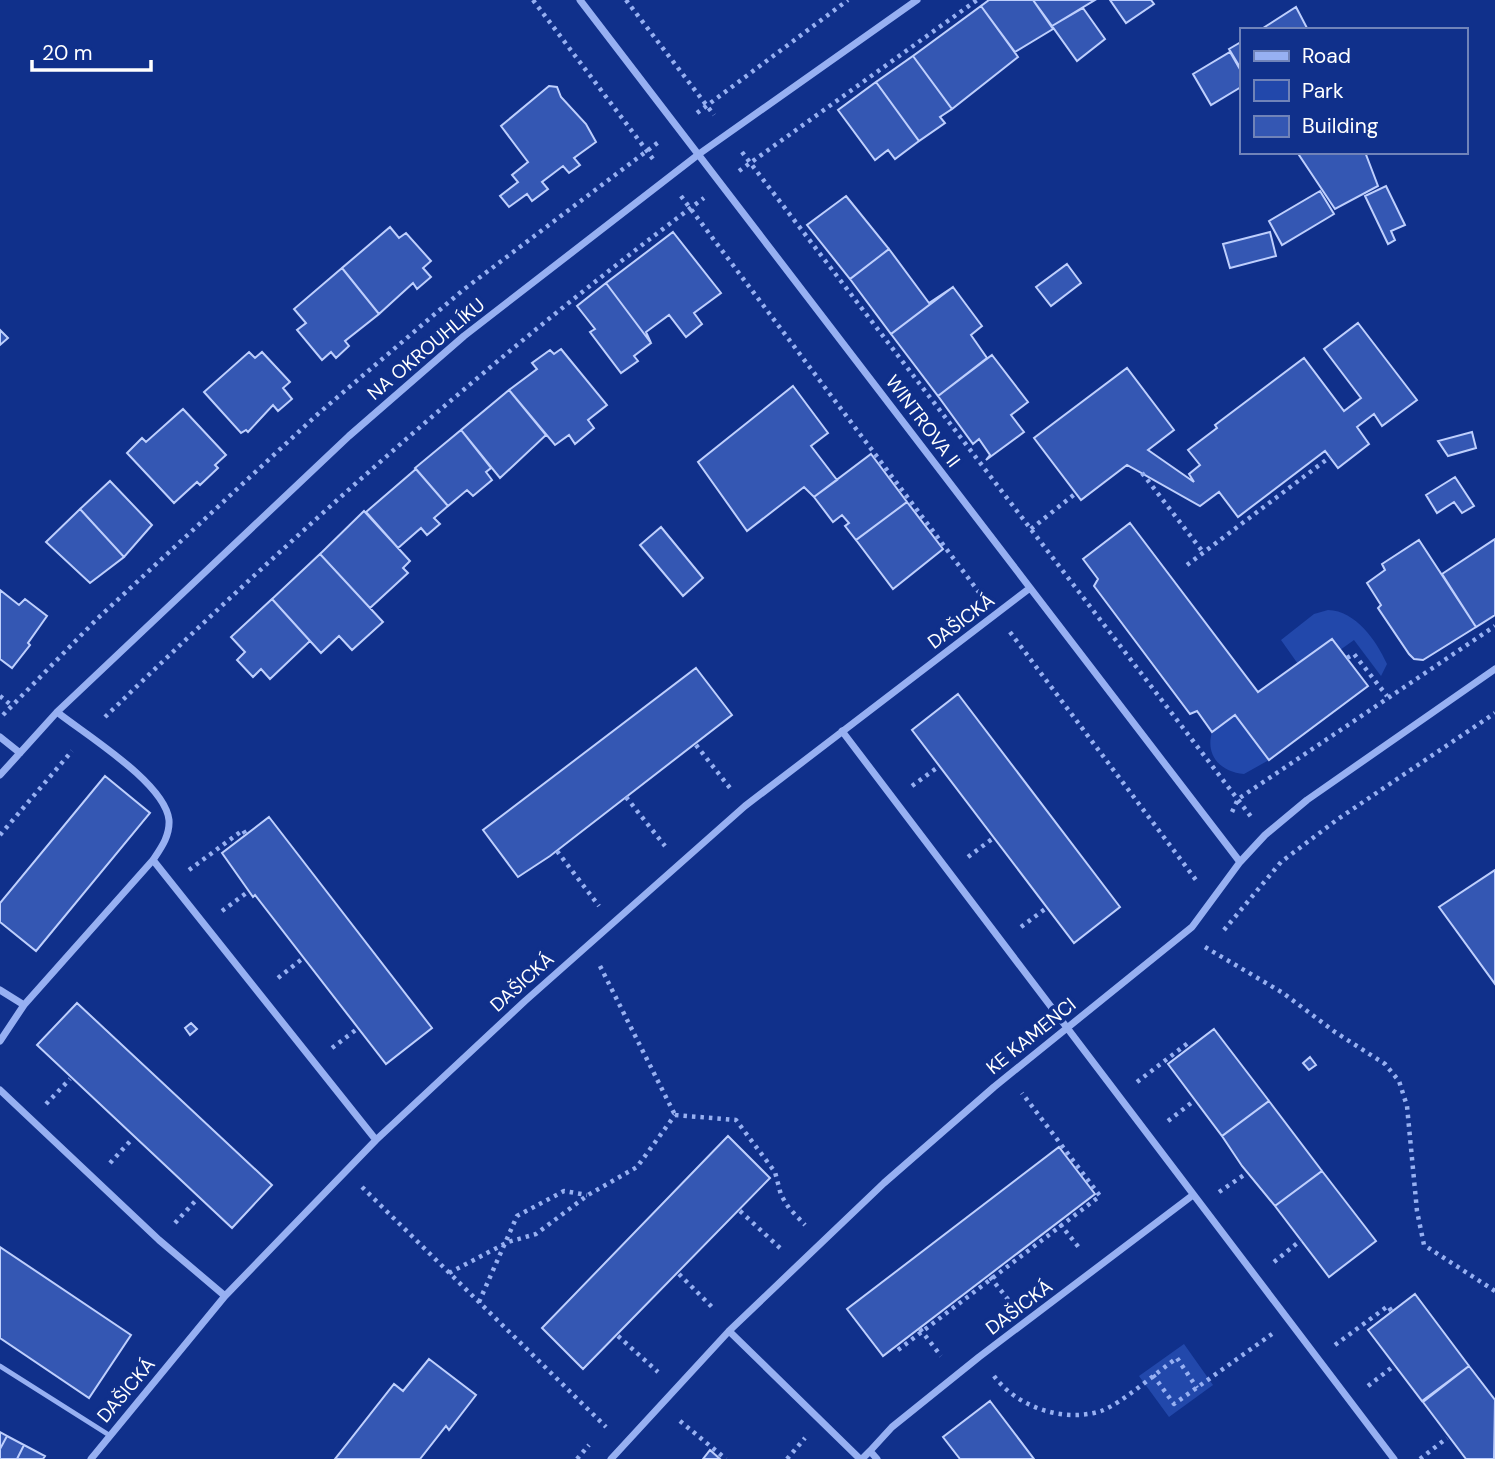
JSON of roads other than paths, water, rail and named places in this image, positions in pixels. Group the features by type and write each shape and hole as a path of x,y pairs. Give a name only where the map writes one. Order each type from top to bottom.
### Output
{"street":[{"name":"WINTROVA II","path":"580,0 1240,862"},
{"name":"NA OKROUHLÍKU","path":"0,775 57,712 349,436 453,345 699,154 917,0"},
{"name":"DAŠICKÁ","path":"91,1459 225,1296 376,1140 589,943 744,806 1030,588"},
{"name":"KE KAMENCI","path":"611,1459 729,1331 884,1183 1065,1028 1192,927 1240,862 1265,835 1307,800 1495,669"},
{"path":"0,1041 24,1005 153,860 167,838 169,821 163,802 150,786 57,712"},
{"path":"842,731 1394,1459"},
{"path":"0,737 20,753"},
{"path":"153,860 376,1140"},
{"path":"0,990 24,1005"},
{"path":"0,1090 33,1118 159,1240 225,1296"},
{"name":"DAŠICKÁ","path":"729,1331 861,1459 892,1427 979,1357 1193,1195"},
{"path":"870,1451 877,1459"}],"lane":[{"path":"0,1366 109,1435"}]}
